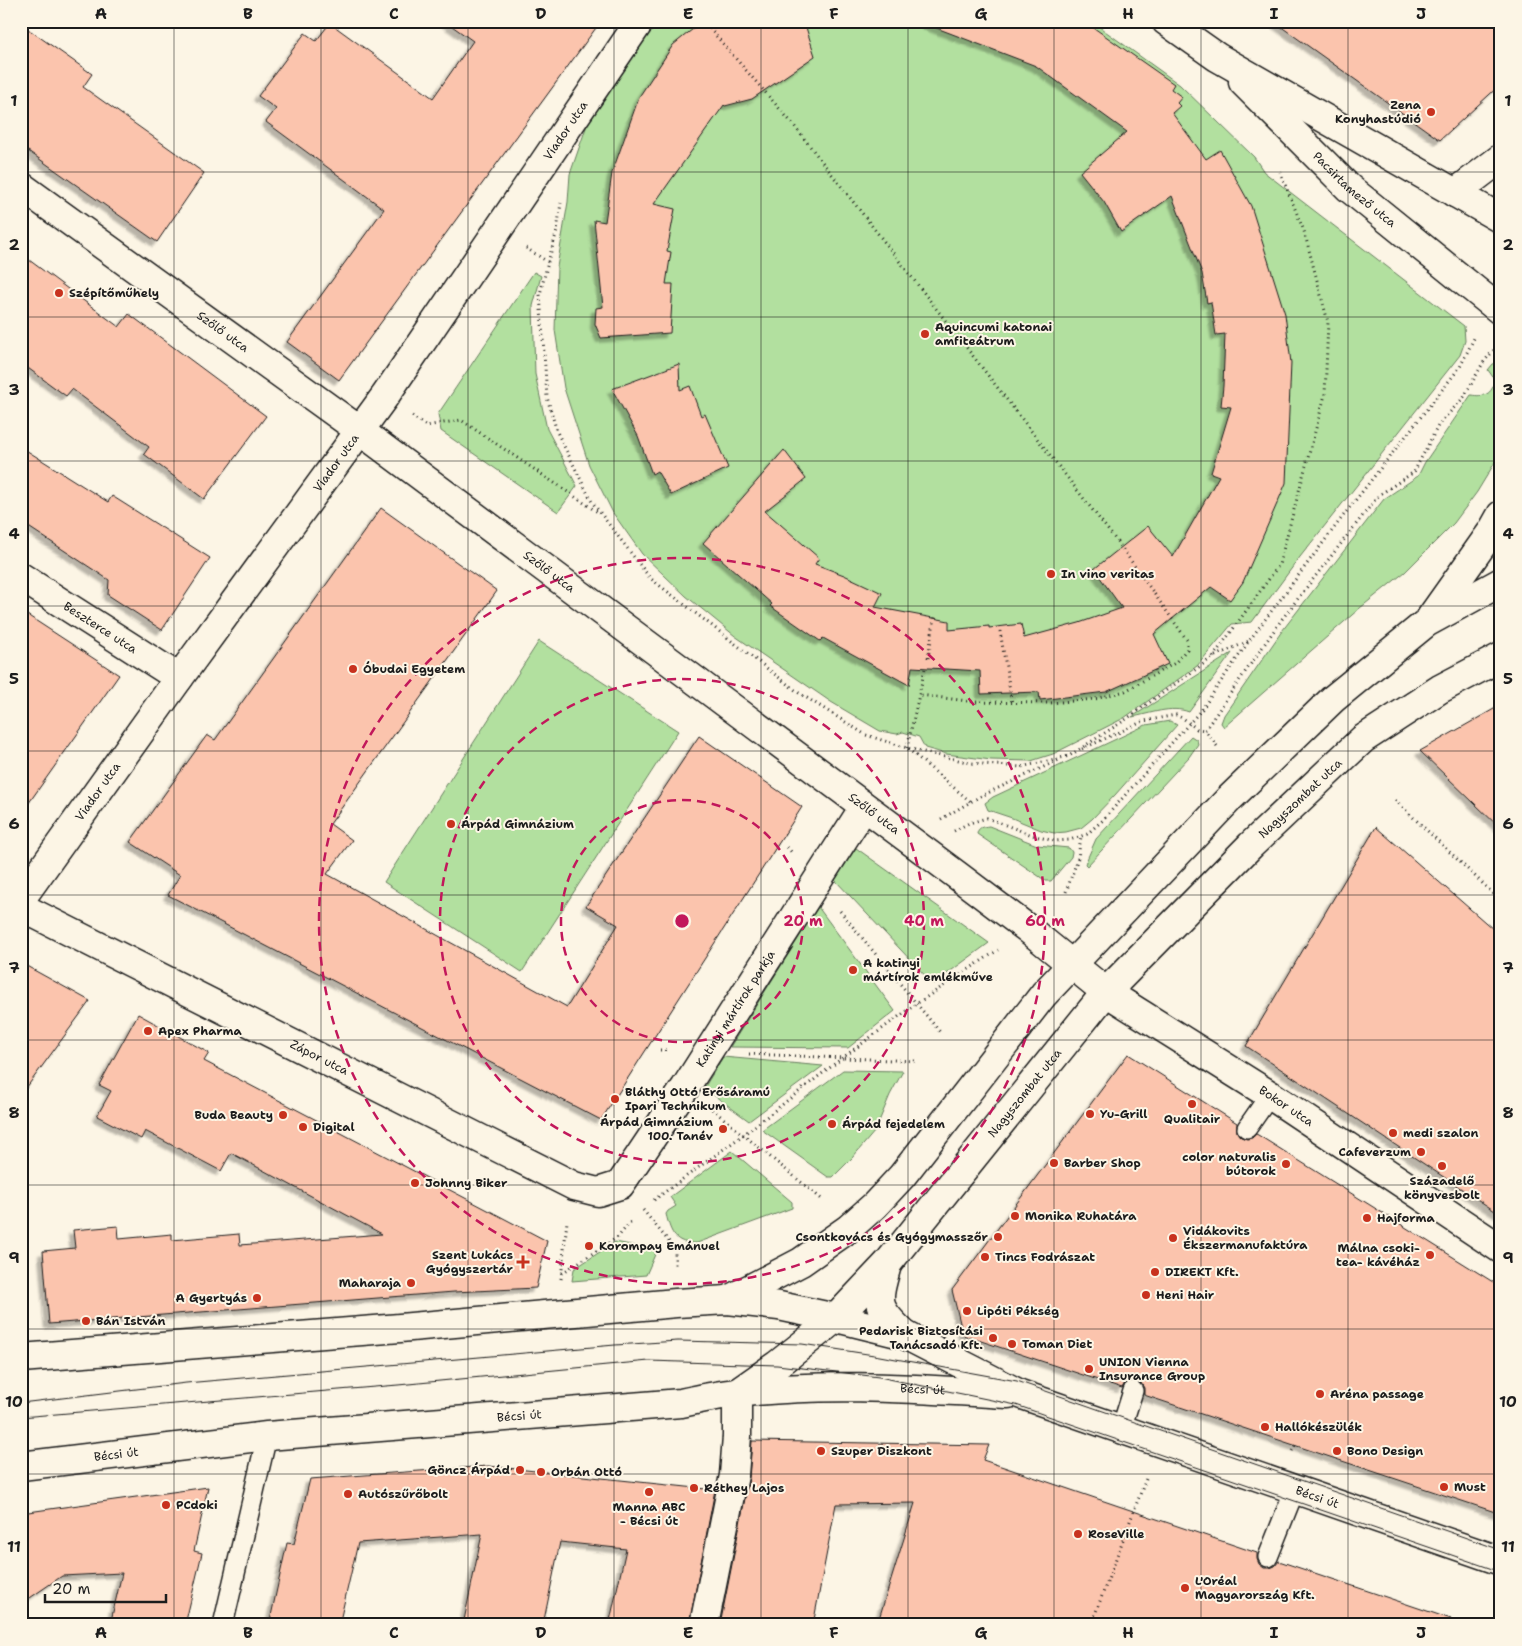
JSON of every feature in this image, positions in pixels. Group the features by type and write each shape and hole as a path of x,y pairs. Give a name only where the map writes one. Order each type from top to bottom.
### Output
{"street":[{"name":"Viador utca","path":"21,899 179,678 385,396 640,21"},
{"name":"Pacsirtamező utca","path":"1166,21 1217,57 1501,219"},
{"name":"Pacsirtamező utca","path":"1217,57 1350,188 1498,309"},
{"path":"1455,192 1501,158"},
{"name":"Szőlő utca","path":"21,186 360,430 916,844 1071,964"},
{"path":"1426,623 1492,531 1501,515"},
{"name":"Beszterce utca","path":"21,577 179,678"},
{"path":"728,1300 801,1262 848,1229 875,1205 902,1176 1044,994 1230,798 1333,699 1426,623 1501,582"},
{"name":"Nagyszombat utca","path":"737,1392 777,1364 836,1318 888,1263 1106,992 1250,846 1363,739 1440,689 1501,657"},
{"name":"Katinyi mártírok parkja","path":"620,1185 685,1088 864,807"},
{"name":"Zápor utca","path":"21,907 574,1186 598,1192 620,1185"},
{"name":"Bokor utca","path":"1071,964 1106,992 1270,1095 1501,1249"},
{"name":"Bécsi út","path":"888,1263 879,1298 881,1308 887,1318 905,1335"},
{"name":"Bécsi út","path":"21,1358 400,1328 676,1303 728,1300 780,1306 905,1335 1020,1394 1501,1561"},
{"name":"Bécsi út","path":"22,1467 267,1436 681,1403 737,1392 812,1388 896,1388 1020,1394"},
{"path":"704,1625 734,1475 737,1436 737,1392"}],"lane":[{"path":"1247,1128 1270,1095"},
{"path":"1121,1429 1132,1391"},
{"path":"223,1625 267,1436"},
{"path":"1268,1557 1295,1489"}],"path":[{"path":"702,21 792,123 1119,544 1188,640 1187,649 1174,663 1125,691 1095,699 1050,703 1012,703 976,702 920,695"},
{"path":"1212,657 1279,565 1326,395 1328,322 1304,231 1280,172"},
{"path":"499,229 548,262 540,294 547,397 557,432 592,502 601,515 650,578 799,693 866,735 907,748 971,763 1021,767 1069,756 1125,720 1212,657 1249,641"},
{"path":"916,844 987,818 1054,841 1070,840 1087,834 1102,820 1202,709 1249,641 1347,511 1460,368 1470,350 1477,331 1498,309"},
{"path":"1205,730 1282,619 1378,495 1414,472 1440,424 1464,396 1483,362 1498,346"},
{"path":"385,396 426,426 461,420 601,515"},
{"path":"928,658 935,616"},
{"path":"1000,631 1012,703"},
{"path":"907,748 925,668"},
{"path":"916,844 971,802 1144,721 1176,715 1197,729 1205,730 1217,746"},
{"path":"907,748 971,802"},
{"path":"1395,800 1501,901"},
{"path":"1066,892 1078,858 1081,836"},
{"path":"787,847 940,1032"},
{"path":"675,1275 675,1250 642,1209 916,1004 995,950 1003,948"},
{"path":"708,1051 841,1059 916,1061"},
{"path":"685,1088 824,1201"},
{"path":"560,1286 569,1203 574,1186"},
{"path":"562,1273 618,1236 636,1216"},
{"path":"1292,1450 1295,1445"},
{"path":"1090,1625 1147,1476"}],"green space":[{"path":"655,21 1091,21 1180,85 1254,157 1264,172 1464,326 1465,341 1460,355 1300,557 1252,622 1232,624 1197,666 1124,718 1053,754 1031,761 991,760 946,754 925,748 919,737 903,732 897,734 880,731 831,702 735,636 686,596 642,554 613,513 589,465 564,388 555,330 557,267 568,202 570,174 588,122 605,93"},
{"path":"534,272 541,276 533,306 535,374 547,429 577,486 558,512 441,431 438,414"},
{"path":"1501,362 1501,449 1477,492 1454,523 1405,572 1360,608 1224,727 1221,723 1224,715 1282,631 1384,499 1418,476 1425,462 1471,395 1480,396 1490,392 1495,380 1488,370 1493,364"},
{"path":"539,641 678,731 522,972 384,882"},
{"path":"1232,653 1189,712 1175,709 1132,717"},
{"path":"1170,721 1177,725 1115,795 1081,828 1054,833 988,810 985,803 993,797 1146,725"},
{"path":"1191,736 1197,740 1198,744 1189,757 1087,866 1085,864 1096,839"},
{"path":"989,826 1037,845 1069,848 1072,852 1071,857 1051,881 1046,881 977,834 982,827"},
{"path":"856,848 989,943 933,984 835,880"},
{"path":"818,907 895,1011 848,1048 730,1047"},
{"path":"723,1057 823,1066 749,1121 704,1088"},
{"path":"843,1070 903,1071 890,1095 875,1131 833,1177 828,1177 762,1130"},
{"path":"732,1151 792,1202 792,1208 697,1243 679,1240 672,1232 666,1214 676,1206 670,1197"},
{"path":"615,1242 657,1250 646,1275 572,1281 574,1269"}],"building":[{"path":"445,21 601,21 339,380 287,342 384,209 266,122 276,109 258,96 305,33 316,41 330,23 433,98 473,41"},
{"path":"703,21 804,21 815,56 752,99 724,105 654,204 675,209 667,251 671,252 666,284 673,284 670,333 601,338 595,324 596,308 603,307 594,220 605,222 612,173 639,97 673,45"},
{"path":"926,21 1084,21 1174,84 1171,89 1182,97 1177,103 1180,106 1172,113 1206,159 1220,150 1251,206 1285,314 1291,363 1286,483 1243,582 1230,600 1211,587 1154,634 1168,664 1106,692 1040,700 1039,692 981,694 980,671 912,667 909,685 823,638 820,641 770,606 772,604 703,543 784,450 806,479 765,511 819,558 815,564 882,593 875,607 949,621 949,630 1021,624 1024,638 1079,623 1122,608 1094,569 1148,526 1173,557 1219,476 1211,473 1231,407 1221,406 1225,334 1216,335 1211,302 1207,303 1202,273 1172,196 1121,232 1104,202 1080,172 1127,132 1036,66 926,24"},
{"path":"1273,21 1501,21 1501,84 1440,140"},
{"path":"21,24 92,74 83,87 204,173 157,242 21,146"},
{"path":"21,254 119,327 129,314 266,416 204,499 144,454 149,447 72,389 66,396 21,363"},
{"path":"679,364 680,390 690,386 701,416 705,414 728,468 671,495 657,471 652,474 638,436 612,389"},
{"path":"21,447 108,502 112,496 210,558 162,630 108,595 109,580 21,522"},
{"path":"381,508 497,591 330,824 352,840 327,874 567,1007 618,925 586,906 699,736 802,807 601,1120 168,895 180,875 130,842 207,735 215,740"},
{"path":"21,611 119,675 21,814"},
{"path":"1501,705 1501,829 1420,751"},
{"path":"1376,827 1501,936 1501,1215 1246,1046"},
{"path":"21,963 90,1001 21,1095"},
{"path":"138,1014 209,1053 204,1061 547,1241 536,1288 454,1292 49,1324 43,1251 75,1248 73,1230 118,1226 119,1239 172,1234 172,1240 239,1234 240,1245 382,1234 231,1153 221,1171 145,1131 141,1139 97,1116 111,1091 99,1085"},
{"path":"1128,1054 1237,1123 1237,1132 1241,1137 1247,1139 1252,1138 1256,1134 1258,1135 1501,1287 1501,1514 1144,1395 1144,1388 1137,1380 1130,1380 1122,1388 963,1335 952,1290"},
{"path":"752,1441 989,1445 983,1460 1257,1553 1259,1564 1264,1568 1275,1566 1279,1561 1451,1619 1450,1625 877,1625 915,1503 836,1504 813,1625 720,1625 749,1478"},
{"path":"488,1466 715,1490 689,1625 609,1625 626,1549 560,1542 543,1625 463,1625 482,1534 358,1543 339,1625 269,1625 287,1543 294,1544 310,1479"},
{"path":"208,1487 194,1551 202,1553 185,1625 110,1625 122,1573 62,1576 21,1604 21,1513"}],"tram line":[{"path":"21,1403 186,1383 615,1345 678,1341 802,1344 1017,1381 1501,1550"},
{"path":"21,1417 398,1385 649,1361 777,1365 879,1377 1016,1405 1501,1572"}],"place":[{"name":"Zena Konyhastúdió","path":"1431,112"},
{"name":"Szépítőműhely","path":"59,293"},
{"name":"Aquincumi katonai amfiteátrum","path":"925,334"},
{"name":"In vino veritas","path":"1051,574"},
{"name":"Óbudai Egyetem","path":"353,669"},
{"name":"Árpád Gimnázium","path":"451,824"},
{"name":"A katinyi mártírok emlékműve","path":"853,970"},
{"name":"Apex Pharma","path":"148,1031"},
{"name":"Bláthy Ottó Erősáramú Ipari Technikum","path":"615,1099"},
{"name":"Qualitair","path":"1192,1104"},
{"name":"Yu-Grill","path":"1090,1114"},
{"name":"Buda Beauty","path":"283,1115"},
{"name":"Árpád fejedelem","path":"832,1124"},
{"name":"Digital","path":"303,1127"},
{"name":"Árpád Gimnázium 100. Tanév","path":"723,1129"},
{"name":"medi szalon","path":"1393,1133"},
{"name":"Cafeverzum","path":"1421,1152"},
{"name":"Barber Shop","path":"1054,1163"},
{"name":"color naturalis bútorok","path":"1286,1164"},
{"name":"Századelő könyvesbolt","path":"1442,1166"},
{"name":"Johnny Biker","path":"415,1183"},
{"name":"Monika Ruhatára","path":"1015,1216"},
{"name":"Hajforma","path":"1367,1218"},
{"name":"Csontkovács és Gyógymasszőr","path":"998,1237"},
{"name":"Vidákovits Ékszermanufaktúra","path":"1173,1238"},
{"name":"Korompay Emánuel","path":"589,1246"},
{"name":"Málna csoki- tea- kávéház","path":"1430,1255"},
{"name":"Tincs Fodrászat","path":"985,1257"},
{"name":"Szent Lukács Gyógyszertár","path":"523,1262"},
{"name":"DIREKT Kft.","path":"1155,1272"},
{"name":"Maharaja","path":"411,1283"},
{"name":"Heni Hair","path":"1146,1295"},
{"name":"A Gyertyás","path":"257,1298"},
{"name":"Lipóti Pékség","path":"967,1311"},
{"name":"Bán István","path":"86,1321"},
{"name":"Pedarisk Biztosítási Tanácsadó Kft.","path":"993,1338"},
{"name":"Toman Diet","path":"1012,1344"},
{"name":"UNION Vienna Insurance Group","path":"1089,1369"},
{"name":"Aréna passage","path":"1320,1394"},
{"name":"Hallókészülék","path":"1265,1427"},
{"name":"Szuper Diszkont","path":"821,1451"},
{"name":"Bono Design","path":"1337,1451"},
{"name":"Göncz Árpád","path":"520,1470"},
{"name":"Orbán Ottó","path":"541,1472"},
{"name":"Must","path":"1444,1487"},
{"name":"Réthey Lajos","path":"694,1488"},
{"name":"Manna ABC - Bécsi út","path":"649,1492"},
{"name":"Autószűrőbolt","path":"348,1494"},
{"name":"PCdoki","path":"166,1505"},
{"name":"RoseVille","path":"1078,1534"},
{"name":"L'Oréal Magyarország Kft.","path":"1185,1588"}]}
